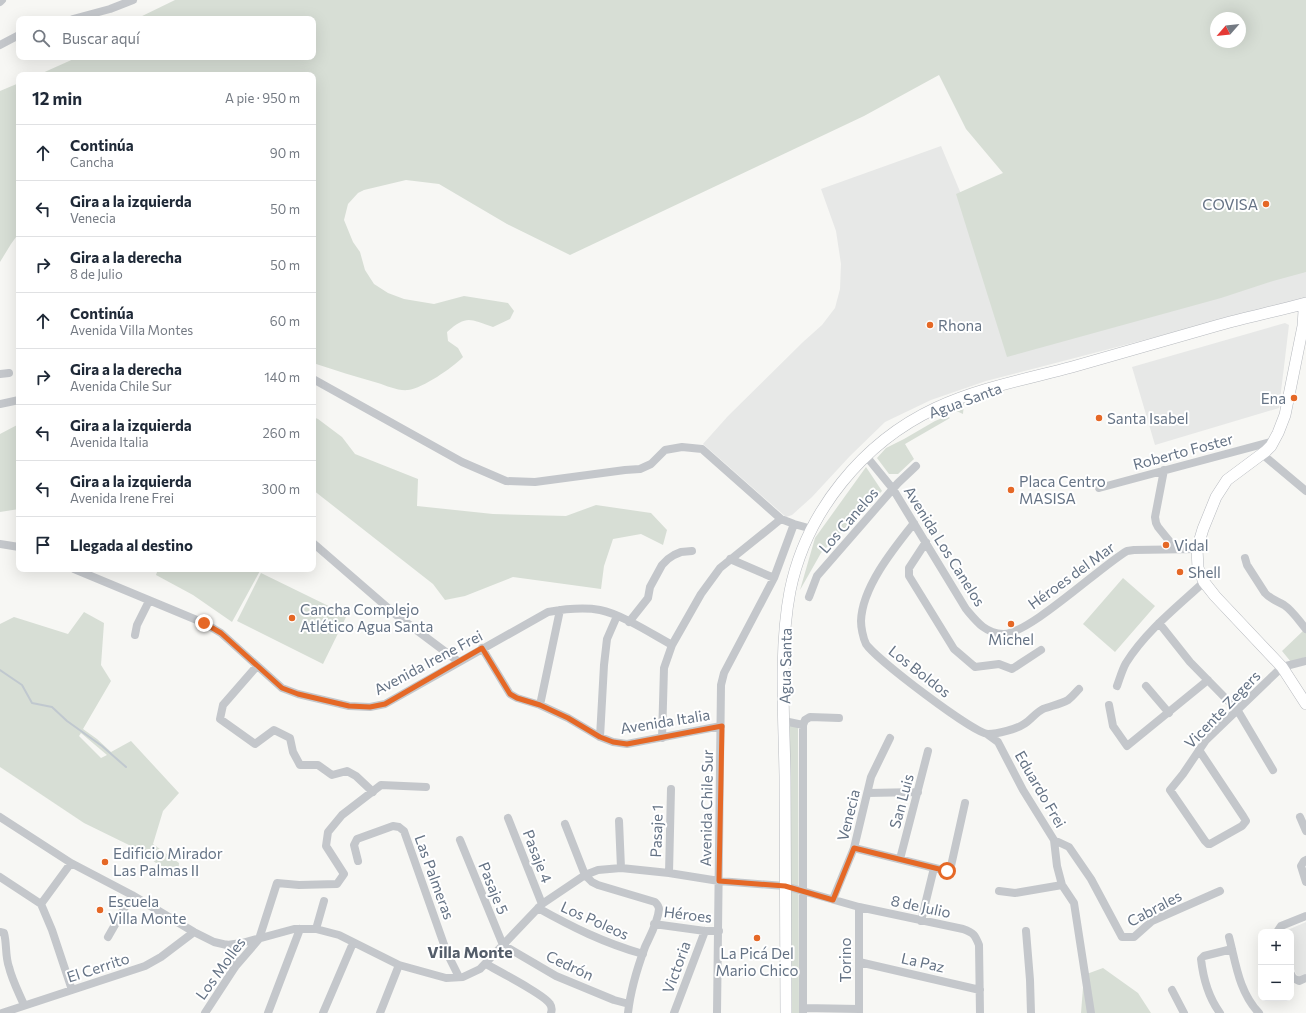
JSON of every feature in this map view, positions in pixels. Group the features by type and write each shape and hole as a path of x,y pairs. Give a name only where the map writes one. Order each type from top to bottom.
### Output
{"main road":[{"path":"1304,307 1303,333 1285,415 1280,428 1274,441 1262,454 1227,480 1221,488 1211,507 1197,549 1198,568 1204,582 1215,596 1282,667 1306,704"},
{"name":"Agua Santa","path":"786,1013 784,721 787,613 793,578 804,546 823,507 839,485 866,456 898,430 916,418 940,406 966,396 1221,324 1304,307"}],"street":[{"path":"84,16 110,9 133,0"},
{"path":"0,45 16,37"},
{"path":"0,374 9,373"},
{"path":"316,381 462,462 506,481 535,482 640,469 651,464 665,450 682,447 702,449 782,518 794,524 812,529"},
{"path":"0,404 16,401"},
{"name":"Roberto Foster","path":"1099,488 1274,441"},
{"path":"1262,454 1306,491"},
{"name":"Avenida Los Canelos","path":"866,456 893,489 966,609 982,627 1004,634 1012,633"},
{"name":"Los Canelos","path":"809,598 817,576 893,489 916,466"},
{"path":"1164,470 1155,517 1156,523 1176,548"},
{"path":"662,738 664,668 672,645 701,594 720,568 782,518"},
{"name":"Los Boldos","path":"914,523 891,553 869,589 861,620 866,644 924,694 959,718 987,734"},
{"name":"Avenida Chile Sur","path":"717,1013 722,726 721,685 724,674 774,578 794,524"},
{"path":"926,542 909,568 908,576 954,649 975,667 999,664 1012,669 1041,650"},
{"path":"0,544 16,547"},
{"path":"316,546 395,614 458,662"},
{"name":"Héroes del Mar","path":"1012,633 1043,613 1127,551 1176,548 1197,549"},
{"path":"629,622 648,598 650,587 662,565 674,555 681,552 692,551"},
{"path":"1245,558 1250,570 1264,593 1292,612 1306,629"},
{"path":"730,559 774,578"},
{"name":"Avenida Irene Frei","path":"81,572 204,623 221,633 282,688 298,694 349,706 370,707 385,704 548,612 560,610 601,610 617,616 672,645"},
{"path":"1117,686 1126,664 1145,638 1159,623 1204,582"},
{"path":"135,635 137,625 149,601"},
{"path":"540,705 560,610"},
{"path":"600,737 604,665 608,640 617,616"},
{"path":"1159,623 1190,662 1238,711 1273,770"},
{"name":"Avenida Italia","path":"482,648 510,694 517,698 540,705 568,718 600,737 613,742 627,744 722,726"},
{"path":"1282,667 1306,661"},
{"path":"257,666 223,705 220,719 255,744 274,730 290,738 293,752 300,765 318,765 332,775 347,771 356,776 373,792"},
{"name":"Vicente Zegers","path":"1199,750 1246,822 1213,843 1208,844 1170,790 1183,774 1199,750 1206,740 1238,711 1282,667"},
{"path":"1109,705 1113,726 1127,746 1208,680"},
{"path":"1146,686 1169,712"},
{"path":"987,734 1023,725 1041,710 1068,700 1079,689"},
{"name":"Agua Santa","path":"784,721 804,725 805,720 810,717 839,718"},
{"path":"804,725 803,1010 859,1011"},
{"name":"Eduardo Frei","path":"987,734 998,742 1023,790 1054,840 1069,847 1091,879 1122,937"},
{"name":"Venecia","path":"833,900 854,848 871,777 890,738"},
{"name":"San Luis","path":"900,859 928,751"},
{"path":"259,939 277,883 299,885 338,884 344,874 326,846 328,832 342,815 382,785 426,787"},
{"name":"Pasaje 1","path":"669,873 671,789"},
{"path":"868,793 918,792"},
{"path":"854,848 947,871 951,866 965,803"},
{"path":"0,817 71,863 132,895 194,932 214,942 227,945 259,939 288,930 316,929 332,932 399,965 439,977 459,977"},
{"path":"1300,817 1306,831"},
{"name":"Pasaje 4","path":"508,818 540,906"},
{"path":"619,821 621,868"},
{"path":"565,824 585,875 592,882 598,886 654,902 658,905 659,909 643,954 629,1004 628,1013"},
{"name":"Las Palmeras","path":"358,861 354,845 357,839 393,826 399,827 404,831 445,946 459,977"},
{"name":"Pasaje 5","path":"460,840 503,945"},
{"path":"1054,840 1056,866 1062,885 1074,903 1091,1013"},
{"path":"1306,860 1301,866 1306,882"},
{"path":"41,904 71,863"},
{"name":"8 de Julio","path":"459,977 474,972 486,964 540,906 585,875 598,870 621,868 669,873 719,881 785,886 833,900 973,933 977,938 979,945 980,1013"},
{"path":"921,921 934,868"},
{"path":"0,877 41,904 52,930 72,990"},
{"path":"999,890 1015,893 1062,885"},
{"name":"Cabrales","path":"1122,937 1134,937 1152,921 1220,891"},
{"path":"108,937 132,895"},
{"path":"316,929 324,901"},
{"name":"Los Poleos","path":"540,906 577,930 598,939 643,954"},
{"name":"Torino","path":"859,906 859,1011"},
{"path":"1279,929 1281,926 1306,916"},
{"name":"Héroes","path":"654,924 705,931 719,931"},
{"path":"268,1013 300,929"},
{"name":"Victoria","path":"674,1013 705,931"},
{"path":"1026,931 1031,1013"},
{"path":"0,932 4,933 6,940 6,957 9,968 24,1005"},
{"name":"El Cerrito","path":"2,1013 145,966 161,957 194,932"},
{"path":"1229,937 1241,984 1246,996 1259,1013"},
{"name":"Los Molles","path":"205,1013 235,967 259,939"},
{"path":"323,1013 353,943"},
{"path":"227,945 236,958 235,967"},
{"name":"Cedrón","path":"503,945 556,976 614,1000 629,1004"},
{"path":"1220,1013 1213,1003 1207,988 1201,959 1204,956 1232,949"},
{"name":"La Paz","path":"859,962 980,990"},
{"path":"486,964 550,1003 552,1009 551,1013"},
{"path":"380,1013 399,965"},
{"path":"1294,979 1299,981 1306,978"},
{"path":"1172,990 1184,1013"}],"shaded area":[{"path":"175,0 1306,0 1306,272 1221,298 1007,357 956,194 1003,173 966,129 939,75 864,116 570,255 507,224 439,184 406,180 364,190 358,193 348,204 344,220 353,242 360,252 365,270 374,284 388,293 404,299 434,304 464,296 508,303 514,311 510,319 493,327 468,320 459,323 447,332 448,341 458,348 463,357 445,372 421,386 408,390 396,389 316,364 316,72 45,72 71,60 316,60 316,16 142,16"},
{"path":"16,84 16,237 0,262 0,91"},
{"path":"1306,98 1306,298 986,381 931,400 885,422 850,456 812,497 792,515 786,517 703,444 728,416 822,325 835,308 840,289 841,264 836,231 821,189 941,146 997,280"},
{"path":"1285,323 1289,325 1279,408 1155,445 1132,367"},
{"path":"964,403 963,414 950,408"},
{"path":"947,416 950,418 905,444 914,459 898,474 889,474 877,458 886,448"},
{"path":"316,418 342,437 355,454 418,479 417,506 493,514 566,516 596,505 651,513 667,530 663,545 641,534 613,539 604,566 601,589 513,577 465,596 445,600 433,584 316,492"},
{"path":"16,426 16,509 0,512 0,434"},
{"path":"866,467 882,491 821,553 800,590 815,538"},
{"path":"157,572 259,572 232,622 193,595 156,575"},
{"name":"Cancha Complejo Atlético Agua Santa","path":"261,573 347,615 323,664 237,621"},
{"path":"1123,578 1155,606 1115,652 1083,624"},
{"path":"84,612 104,623 101,665 111,681 83,729 111,752 131,741 179,793 163,811 153,844 179,863 178,878 133,847 84,823 0,767 0,624 14,617 68,634","holes":["81,733 107,755 101,758 79,736"]},
{"path":"1304,630 1306,632 1306,657 1291,662 1282,651"},
{"path":"783,719 798,725 799,1013 787,1013"},
{"path":"1306,922 1306,975 1299,977 1294,969 1294,929 1290,929"},
{"path":"1103,968 1138,993 1151,1013 1081,1013 1084,975"}],"waterway":[{"path":"0,670 22,685 32,703 52,707 67,721 102,746 126,767"}],"place":[{"name":"COVISA","path":"1266,204"},
{"name":"Rhona","path":"930,325"},
{"name":"Ena","path":"1294,398"},
{"name":"Santa Isabel","path":"1099,418"},
{"name":"Placa Centro MASISA","path":"1011,490"},
{"name":"Vidal","path":"1166,545"},
{"name":"Shell","path":"1180,572"},
{"name":"Cancha Complejo Atlético Agua Santa","path":"292,618"},
{"name":"Michel","path":"1011,624"},
{"name":"Edificio Mirador Las Palmas II","path":"105,862"},
{"name":"Escuela Villa Monte","path":"100,910"},
{"name":"La Picá Del Mario Chico","path":"757,938"}],"district":[{"name":"Villa Monte","path":"470,951"}],"route":[{"path":"204,623 221,633 282,688 298,694 349,706 370,707 385,704 482,648 510,694 517,698 540,705 568,718 600,737 613,742 627,744 722,726 719,881 785,886 833,900 854,848 947,871"}]}
